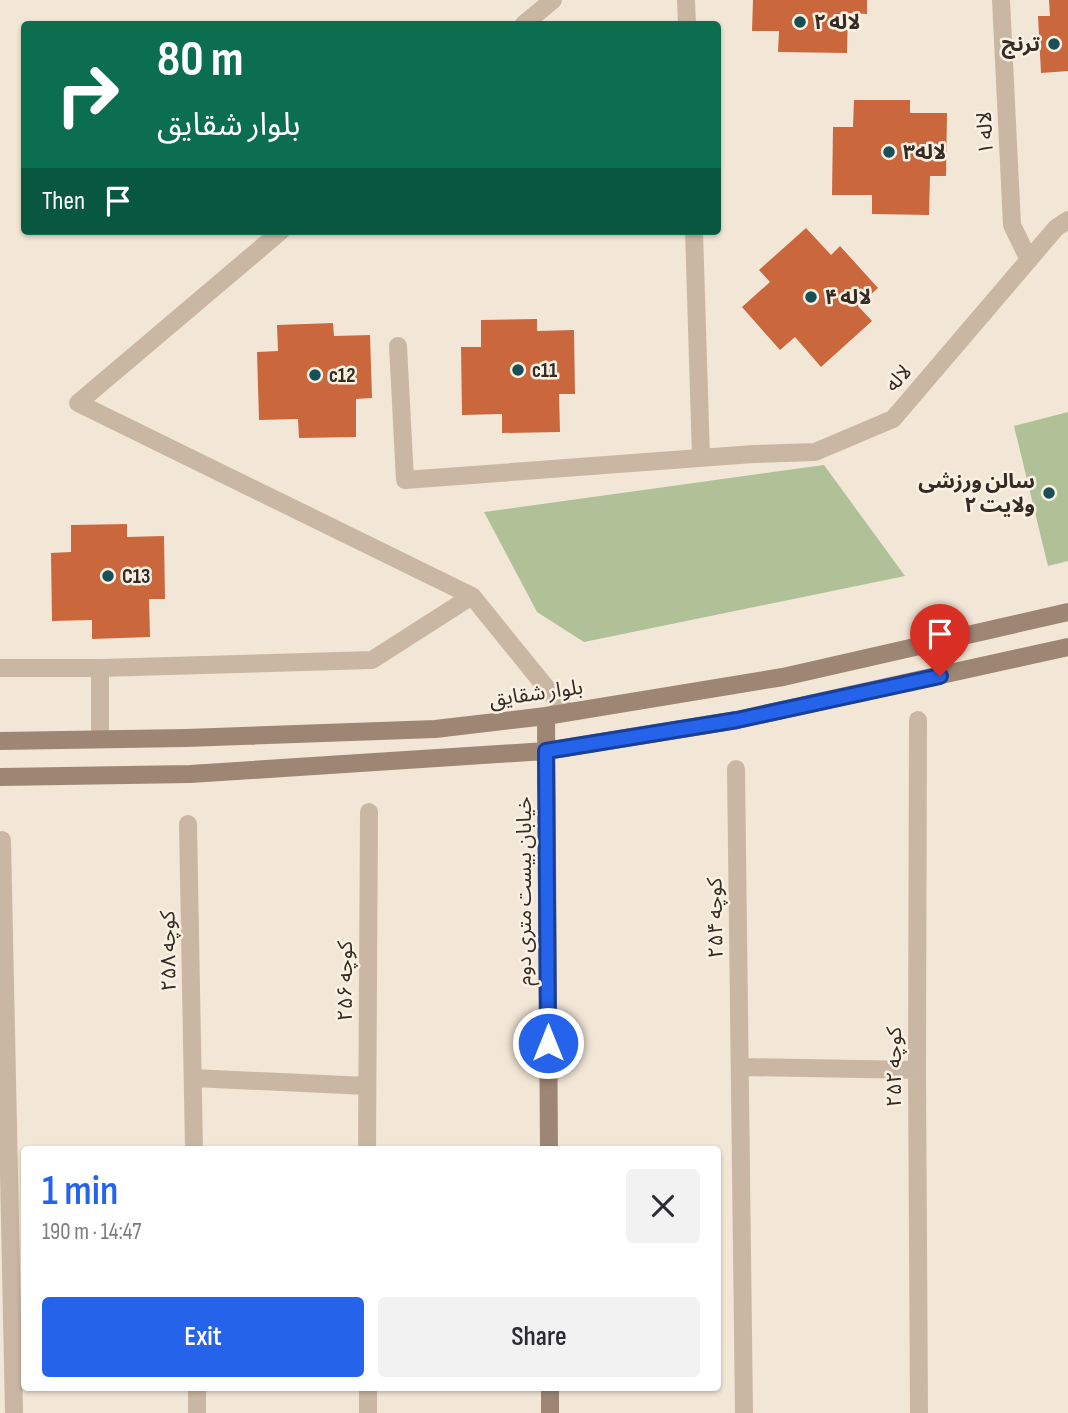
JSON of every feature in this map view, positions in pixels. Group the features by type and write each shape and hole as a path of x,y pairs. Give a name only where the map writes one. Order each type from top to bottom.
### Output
{"main road":[{"name":"بلوار شقایق","path":"0,741 435,729 546,716 783,677 1068,612"},
{"path":"0,777 190,774 546,751 737,720 1068,647"},
{"name":"خیابان بیست متری دوم","path":"546,716 549,1146"},
{"path":"550,1391 550,1413"}],"street":[{"path":"528,21 553,0"},
{"path":"686,0 687,21"},
{"name":"لاله ۱","path":"1001,0 1012,225 1029,260"},
{"name":"لاله","path":"398,346 405,480 701,457 815,452 893,419 1056,228 1068,220"},
{"path":"276,235 78,403 472,596 566,712"},
{"path":"694,235 701,457"},
{"path":"0,668 100,668 372,660 472,596"},
{"path":"100,668 100,739"},
{"name":"کوچه ۲۵۲","path":"918,720 919,1413"},
{"name":"کوچه ۲۵۴","path":"736,769 744,1413"},
{"name":"کوچه ۲۵۶","path":"368,1146 369,812"},
{"name":"کوچه ۲۵۸","path":"188,824 194,1146"},
{"path":"2,840 4,1102 14,1413"},
{"path":"741,1067 917,1070"},
{"path":"193,1078 368,1086"},
{"path":"197,1391 197,1413"},
{"path":"368,1391 368,1413"}],"green space":[{"name":"سالن ورزشی ولایت ۲","path":"1068,412 1068,561 1048,566 1014,426"},
{"path":"824,465 905,576 584,642 537,612 484,512"}],"building":[{"name":"لاله ۲","path":"753,0 867,0 867,14 848,13 847,53 778,52 779,31 752,31"},
{"name":"ترنج","path":"1049,0 1068,0 1068,71 1041,73 1038,16 1050,16"},
{"name":"لاله۳","path":"854,100 910,100 910,113 947,113 946,176 930,176 929,215 872,214 872,195 832,195 833,127 853,127"},
{"name":"لاله ۴","path":"806,228 831,255 840,246 878,288 858,306 872,321 821,367 795,337 780,350 742,307 770,282 759,270"},
{"name":"c11","path":"537,319 537,331 574,330 575,394 559,394 560,432 502,433 502,414 462,415 461,347 481,347 481,320"},
{"name":"c12","path":"333,323 334,336 370,335 372,398 356,399 356,437 299,438 298,419 259,420 257,352 278,351 277,325"},
{"name":"C13","path":"127,524 127,537 164,536 165,599 149,599 150,637 92,639 92,620 52,621 51,553 71,552 71,525"}],"place":[{"name":"لاله ۲","path":"800,22"},
{"name":"ترنج","path":"1054,44"},
{"name":"لاله۳","path":"889,152"},
{"name":"لاله ۴","path":"811,297"},
{"name":"c11","path":"518,370"},
{"name":"c12","path":"315,375"},
{"name":"سالن ورزشی ولایت ۲","path":"1049,493"},
{"name":"C13","path":"108,576"}],"route":[{"path":"548,1043 546,751 737,720 940,676"}]}
